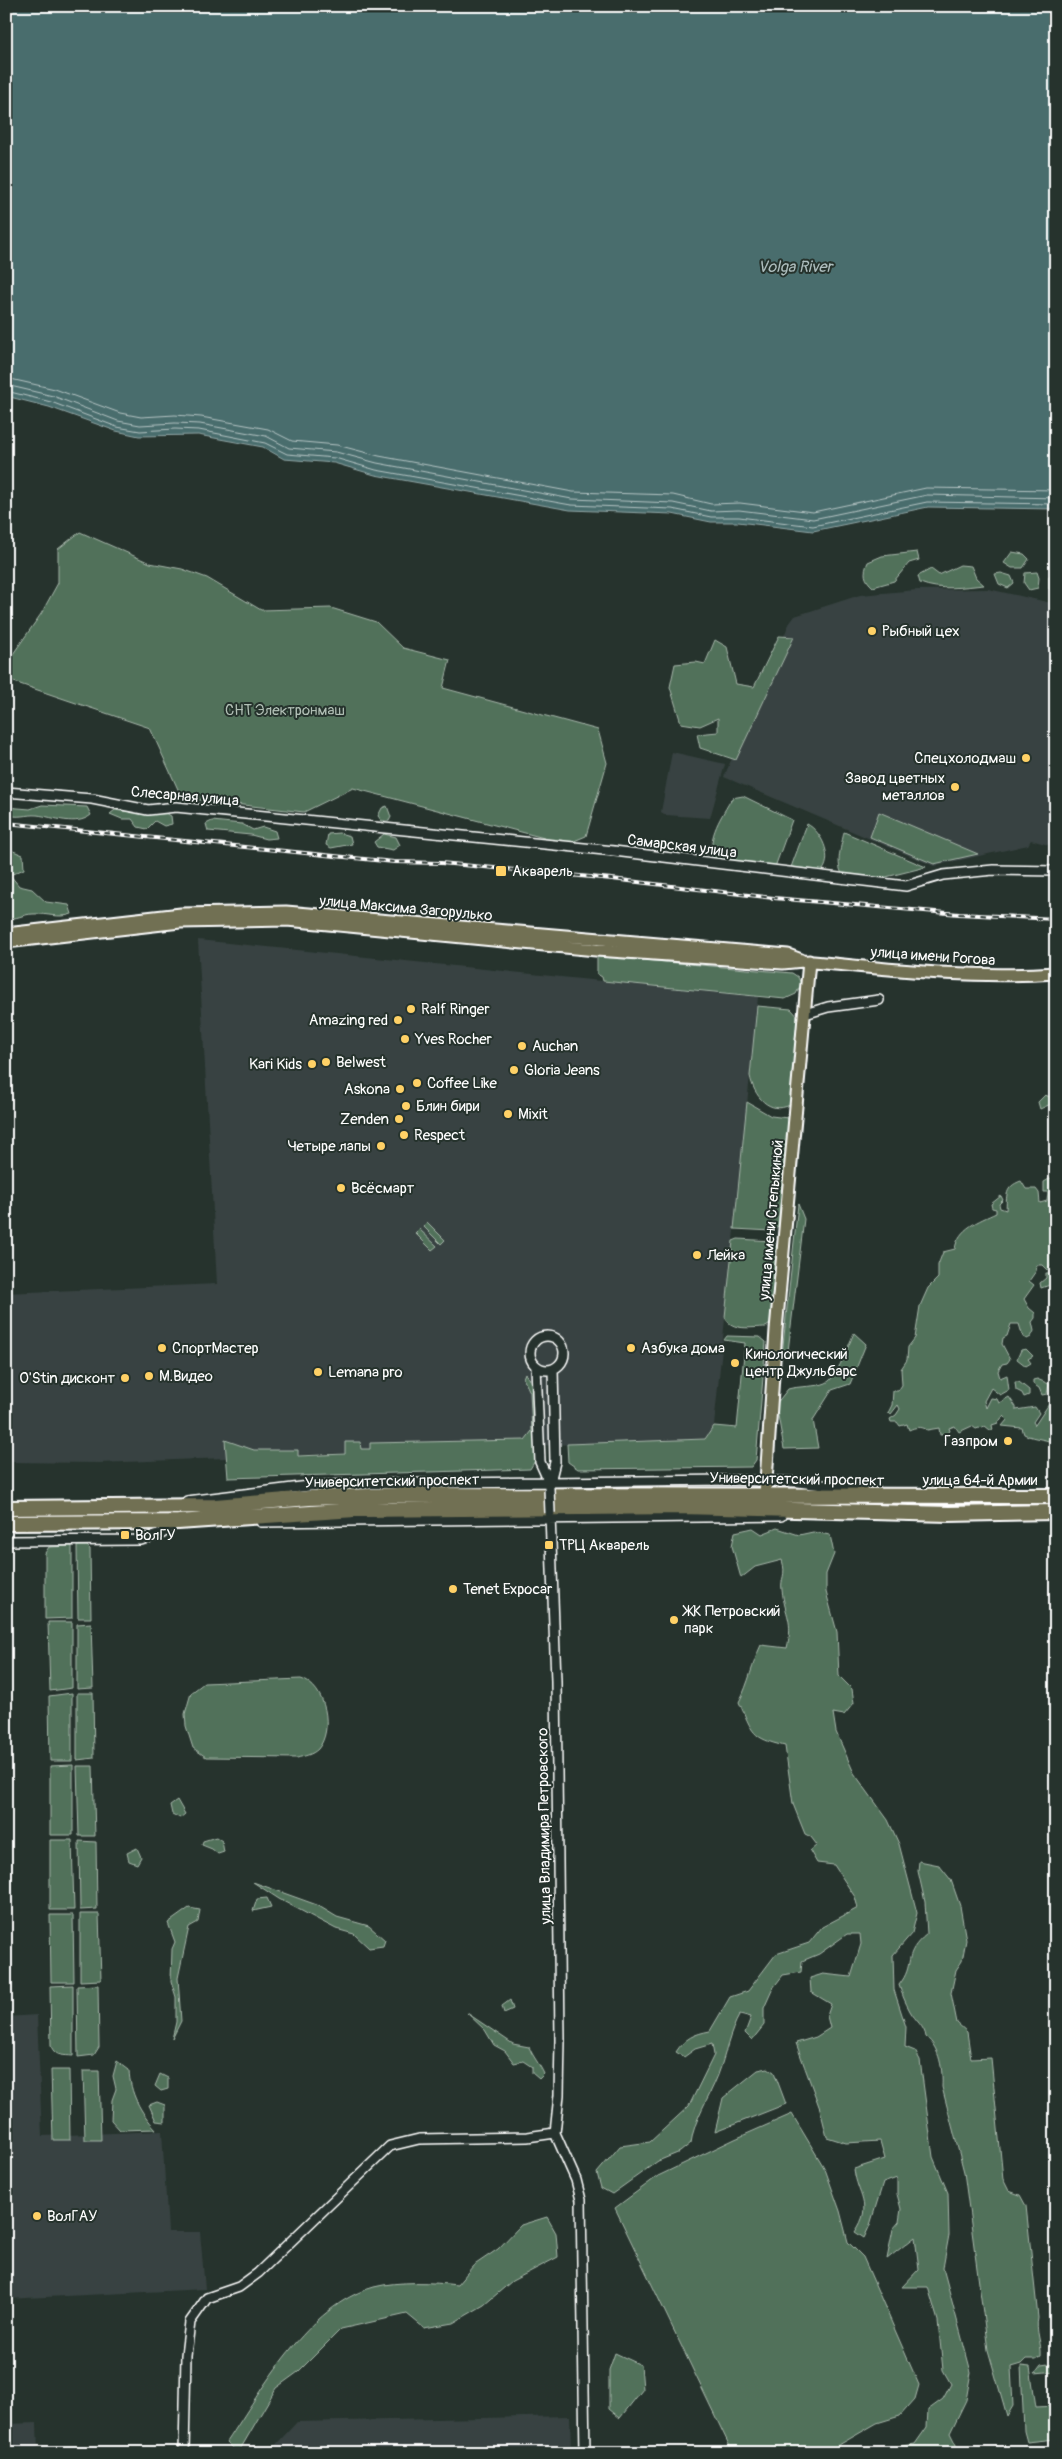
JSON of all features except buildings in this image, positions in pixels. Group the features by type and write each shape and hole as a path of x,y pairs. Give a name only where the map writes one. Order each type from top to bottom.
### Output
{"highway":[{"name":"Университетский проспект","path":"6,1508 216,1506 309,1498 400,1495 766,1488 905,1496"},
{"name":"улица 64-й Армии","path":"905,1496 1056,1496"},
{"name":"Университетский проспект","path":"6,1523 178,1522 354,1510 681,1507 949,1514"},
{"path":"949,1514 1056,1512"}],"main road":[{"name":"улица Максима Загорулько","path":"6,934 181,914 286,912 788,954 806,961"},
{"name":"улица Максима Загорулько","path":"6,942 180,922 287,920 596,950 783,963 806,961"},
{"name":"улица имени Рогова","path":"806,961 962,976 1056,973"},
{"name":"улица имени Степыкиной","path":"766,1488 776,1330 805,1014 806,961"},
{"path":"766,1488 778,1509"}],"street":[{"name":"Слесарная улица","path":"6,792 92,799 148,810 176,807 303,821"},
{"name":"Самарская улица","path":"303,821 614,851 906,886 943,875 960,873 993,870 1056,871"},
{"path":"805,1014 828,1006 879,1000"},
{"path":"536,1367 547,1370 553,1369 563,1360 563,1347 560,1341 548,1336 536,1339 532,1345 530,1355 536,1367 540,1462 549,1485"},
{"path":"549,1485 555,1462 553,1369"},
{"name":"Университетский проспект","path":"135,1507 309,1486 549,1485 766,1488"},
{"name":"улица Владимира Петровского","path":"549,1485 556,1698 560,2040 559,2095 555,2133"},
{"name":"Университетский проспект","path":"178,1522 310,1523 551,1516 949,1514"},
{"path":"6,1541 141,1540 161,1534 178,1522"},
{"path":"184,2453 186,2343 190,2322 207,2298 239,2287 258,2273 390,2146 420,2139 527,2137 555,2133 576,2180 582,2205 585,2453"}],"shaded area":[{"path":"988,589 1056,604 1056,839 1052,838 1049,845 1031,840 1028,845 934,866 724,777 789,624 795,616 860,595 917,590"},
{"path":"672,752 725,764 710,818 666,815 661,812"},
{"path":"198,940 758,997 714,1426 711,1434 705,1439 99,1463 6,1462 6,1293 217,1284"},
{"path":"37,2015 42,2136 162,2131 168,2232 200,2232 205,2289 6,2299 6,2017"},
{"path":"570,2416 571,2453 268,2453 297,2422"},
{"path":"37,2423 38,2453 6,2453 6,2424"}],"green space":[{"name":"СНТ Электронмаш","path":"80,532 150,563 182,569 207,578 261,610 331,608 376,622 403,648 450,660 443,688 598,730 607,763 586,836 567,844 353,788 304,812 182,798 150,728 11,681 8,670 13,654 41,614 58,583 58,549"},
{"path":"917,552 919,560 909,563 894,581 873,587 866,578 865,569 868,562 882,556"},
{"path":"1012,552 1024,554 1029,559 1023,568 1012,568 1004,563"},
{"path":"960,565 971,566 976,578 984,585 944,588 920,583 918,576 931,569 939,575"},
{"path":"1037,572 1039,578 1038,588 1029,590 1024,583 1025,573"},
{"path":"1001,573 1011,576 1014,583 1008,588 999,584 995,574"},
{"path":"1056,575 1056,592 1049,589 1049,576"},
{"path":"779,636 794,637 736,760 700,748 697,734 718,732 718,718 700,726 681,723 670,687 675,664 696,662 705,664 715,640 727,647 736,684 754,687"},
{"path":"743,796 792,820 775,867 713,858 712,842 716,826 732,798"},
{"path":"42,805 87,807 91,815 85,819 72,821 37,815 18,816 6,814 6,807 30,809"},
{"path":"387,806 391,817 389,821 382,821 378,816 382,808"},
{"path":"115,810 158,811 171,816 172,824 164,826 155,821 147,829 138,827 132,819 122,819 110,814"},
{"path":"879,812 978,854 934,864 870,837"},
{"path":"212,821 242,824 253,830 263,827 275,831 277,838 266,839 251,835 208,831 206,824"},
{"path":"807,824 821,838 827,858 823,870 813,873 790,870"},
{"path":"844,832 926,867 878,879 844,876 841,872 839,861"},
{"path":"339,833 350,836 352,844 331,848 326,845 328,834"},
{"path":"384,834 396,837 400,845 393,850 377,847 374,842"},
{"path":"6,848 23,855 24,869 10,875 19,886 32,889 46,902 69,905 72,914 62,916 33,914 6,918"},
{"path":"597,956 792,973 798,977 801,984 796,994 785,999 603,981 602,977 597,974"},
{"path":"757,1006 791,1009 801,1020 798,1025 790,1105 775,1108 769,1105 759,1097 752,1083 750,1076"},
{"path":"1045,1095 1053,1098 1053,1103 1040,1109 1038,1102"},
{"path":"747,1102 771,1116 788,1118 789,1122 778,1226 772,1231 734,1229"},
{"path":"1051,1178 1056,1179 1056,1260 1047,1270 1042,1265 1037,1265 1036,1271 1029,1281 1034,1285 1024,1299 1029,1308 1035,1313 1035,1318 1032,1322 1034,1331 1031,1337 1027,1339 1023,1337 1019,1324 1011,1324 1007,1336 1003,1338 1002,1344 1010,1359 1007,1363 1002,1364 998,1371 1000,1378 1007,1375 1009,1390 1000,1395 991,1388 984,1401 986,1408 991,1398 997,1399 999,1403 1009,1397 1016,1410 1035,1407 1039,1413 1033,1422 1035,1425 1049,1404 1052,1403 1052,1411 1056,1412 1056,1445 1049,1441 1024,1434 1022,1428 1002,1426 1007,1420 1003,1416 998,1423 992,1425 993,1430 985,1426 976,1429 972,1426 959,1432 955,1426 949,1428 950,1431 947,1434 940,1435 939,1428 927,1430 918,1427 909,1430 907,1424 900,1426 897,1422 891,1422 890,1419 900,1409 898,1405 891,1414 888,1413 892,1405 893,1391 898,1391 902,1385 901,1369 907,1360 908,1347 915,1338 920,1306 928,1288 938,1278 938,1265 943,1252 955,1249 960,1236 970,1226 996,1213 996,1209 992,1208 991,1204 1001,1196 1003,1200 999,1204 1000,1208 1006,1210 1009,1189 1016,1183 1021,1181 1026,1189 1036,1189 1039,1193 1040,1203 1047,1201 1048,1192 1044,1192 1044,1182"},
{"path":"798,1204 804,1219 788,1351 782,1355"},
{"path":"427,1222 445,1240 441,1244 423,1226"},
{"path":"419,1229 437,1246 432,1250 415,1233"},
{"path":"738,1239 772,1241 777,1247 770,1324 766,1327 737,1327 728,1322 725,1317 733,1241"},
{"path":"1046,1273 1056,1273 1056,1283 1041,1288 1040,1283 1046,1278"},
{"path":"854,1333 866,1344 850,1384 832,1390 813,1420 818,1448 784,1449 776,1404 788,1389 813,1386 830,1380 838,1368"},
{"path":"727,1336 760,1337 766,1342 756,1460 751,1467 578,1469 568,1462 567,1444 705,1439 714,1426 737,1428 745,1343 724,1340"},
{"path":"1026,1349 1033,1356 1028,1359 1031,1363 1026,1366 1017,1359 1021,1350"},
{"path":"525,1373 534,1388 536,1459 530,1469 228,1478 225,1440 254,1450 298,1450 298,1456 345,1454 345,1442 360,1442 361,1449 370,1449 370,1443 525,1440 532,1431 530,1392 523,1378"},
{"path":"1037,1379 1049,1384 1047,1394 1042,1395 1039,1388 1033,1384 1033,1380"},
{"path":"1015,1382 1019,1382 1029,1390 1029,1395 1024,1397 1022,1393 1016,1390"},
{"path":"1056,1501 1056,1505 912,1507 905,1504 912,1502"},
{"path":"753,1528 762,1534 777,1528 799,1535 813,1532 830,1535 834,1554 826,1574 826,1592 837,1632 839,1676 852,1689 854,1703 844,1715 833,1713 836,1732 854,1773 888,1820 899,1844 917,1913 912,1933 893,1955 894,1990 906,2027 905,2047 915,2051 920,2060 933,2157 948,2193 949,2235 943,2268 971,2372 966,2400 950,2433 960,2453 861,2453 915,2444 927,2427 928,2410 943,2399 951,2384 943,2370 938,2321 928,2287 902,2287 919,2269 915,2237 887,2259 893,2229 899,2222 901,2209 897,2194 897,2178 883,2183 864,2238 855,2232 861,2222 864,2207 854,2169 885,2159 880,2141 846,2143 827,2137 820,2109 796,2043 816,2037 830,2028 827,2016 831,2004 811,1992 810,1978 823,1974 851,1977 861,1944 860,1934 847,1934 819,1954 802,1961 801,1972 783,1975 773,1988 764,2008 764,2025 752,2040 745,2033 751,2017 740,2014 730,2036 718,2075 695,2125 691,2143 680,2152 658,2161 612,2194 601,2188 597,2173 620,2146 650,2142 689,2106 714,2055 712,2044 695,2049 684,2057 676,2052 683,2043 695,2035 710,2031 730,1997 748,1991 776,1954 809,1943 822,1927 858,1908 855,1897 834,1865 817,1863 810,1851 817,1845 811,1837 805,1834 793,1804 785,1746 765,1740 754,1733 739,1702 761,1645 787,1648 790,1631 783,1599 782,1582 784,1570 782,1560 755,1567 741,1578 732,1546 735,1532"},
{"path":"72,1546 72,1618 45,1619 45,1553 49,1547"},
{"path":"77,1546 87,1546 90,1549 91,1618 78,1618"},
{"path":"48,1622 72,1622 72,1688 50,1691"},
{"path":"91,1623 93,1688 77,1689 77,1624"},
{"path":"301,1679 310,1683 316,1690 322,1699 325,1710 326,1731 323,1741 313,1753 297,1758 206,1757 193,1748 186,1726 185,1714 191,1693 204,1683"},
{"path":"72,1693 72,1761 50,1761 49,1696"},
{"path":"77,1693 93,1693 94,1758 77,1760"},
{"path":"73,1765 73,1835 50,1835 50,1766"},
{"path":"77,1766 93,1766 95,1836 79,1836"},
{"path":"177,1800 185,1814 180,1818 172,1814 170,1805"},
{"path":"216,1837 222,1841 224,1852 218,1854 202,1845 203,1841"},
{"path":"50,1840 72,1840 74,1910 50,1910"},
{"path":"79,1841 96,1842 97,1909 80,1910"},
{"path":"137,1848 141,1857 137,1864 129,1861 127,1853"},
{"path":"919,1861 939,1865 951,1880 960,1906 966,1940 962,1961 956,1970 951,1993 957,2023 967,2032 971,2059 991,2058 1003,2179 1009,2191 1020,2195 1026,2206 1041,2356 1036,2359 1026,2359 1021,2364 1011,2367 1013,2406 1007,2416 988,2350 964,2172 942,2087 940,2060 935,2047 926,2037 922,2027 910,2011 899,1985 907,1971 914,1948 927,1934 925,1902 918,1871"},
{"path":"253,1882 317,1905 337,1917 369,1926 385,1940 383,1946 369,1948 354,1934 336,1929 279,1899"},
{"path":"267,1898 271,1907 253,1911 257,1899"},
{"path":"189,1908 200,1910 198,1922 189,1927 178,1978 181,2021 172,2039 176,2022 176,1997 171,1981 172,1949 175,1942 168,1923"},
{"path":"80,1914 99,1914 101,1980 80,1981"},
{"path":"50,1915 73,1915 74,1982 51,1982"},
{"path":"73,1985 73,2056 57,2054 51,2046 50,1986"},
{"path":"98,1985 99,2047 94,2055 78,2057 77,1986"},
{"path":"510,2000 513,2009 504,2013 502,2006"},
{"path":"467,2013 513,2044 529,2047 544,2074 539,2079 532,2073 532,2067 523,2061 514,2063 505,2051 494,2045 485,2030"},
{"path":"117,2061 129,2070 131,2087 137,2102 145,2116 156,2129 120,2130 111,2120 112,2100 116,2089 113,2076"},
{"path":"768,2068 774,2072 786,2104 715,2132 723,2098 758,2070"},
{"path":"51,2070 69,2070 70,2140 53,2140"},
{"path":"83,2071 99,2071 101,2140 85,2140"},
{"path":"160,2074 168,2078 168,2089 161,2091 155,2086"},
{"path":"157,2102 165,2105 165,2122 156,2121 149,2105"},
{"path":"792,2114 825,2169 840,2211 848,2242 863,2257 919,2385 915,2399 900,2416 877,2423 825,2453 733,2453 615,2208 658,2176"},
{"path":"547,2217 556,2233 558,2257 512,2281 484,2305 453,2323 424,2328 407,2314 341,2329 298,2372 276,2388 238,2453 227,2442 289,2351 328,2312 350,2297 383,2285 438,2283 457,2285 473,2266 498,2249 521,2225"},
{"path":"615,2353 641,2365 643,2389 620,2418 609,2409 609,2370"},
{"path":"1056,2363 1056,2371 1035,2373 1041,2365"},
{"path":"1021,2366 1030,2367 1036,2407 1056,2406 1056,2439 1027,2442 1024,2431"}],"water":[{"name":"Volga River","path":"6,6 1056,6 1056,509 928,507 813,531 738,522 711,522 672,514 570,510 375,475 334,463 284,459 263,447 198,435 139,436 116,431 49,407 6,396"}],"railway":[{"path":"6,823 394,862 441,863 612,879 774,898 959,914 1056,919"}],"place":[{"name":"Рыбный цех","path":"872,631"},
{"name":"Спецхолодмаш","path":"1026,758"},
{"name":"Завод цветных металлов","path":"955,787"},
{"name":"Акварель","path":"501,871"},
{"name":"Ralf Ringer","path":"411,1009"},
{"name":"Amazing red","path":"398,1020"},
{"name":"Yves Rocher","path":"405,1039"},
{"name":"Auchan","path":"522,1046"},
{"name":"Belwest","path":"326,1062"},
{"name":"Kari Kids","path":"312,1064"},
{"name":"Gloria Jeans","path":"514,1070"},
{"name":"Coffee Like","path":"417,1083"},
{"name":"Askona","path":"400,1089"},
{"name":"Блин бири","path":"406,1106"},
{"name":"Mixit","path":"508,1114"},
{"name":"Zenden","path":"399,1119"},
{"name":"Respect","path":"404,1135"},
{"name":"Четыре лапы","path":"381,1146"},
{"name":"Всёсмарт","path":"341,1188"},
{"name":"Лейка","path":"697,1255"},
{"name":"СпортМастер","path":"162,1348"},
{"name":"Азбука дома","path":"631,1348"},
{"name":"Кинологический центр Джульбарс","path":"735,1363"},
{"name":"Lemana pro","path":"318,1372"},
{"name":"М.Видео","path":"149,1376"},
{"name":"O'Stin дисконт","path":"125,1378"},
{"name":"Газпром","path":"1008,1441"},
{"name":"ВолГУ","path":"125,1535"},
{"name":"ТРЦ Акварель","path":"549,1545"},
{"name":"Tenet Expocar","path":"453,1589"},
{"name":"ЖК Петровский парк","path":"674,1620"},
{"name":"ВолГАУ","path":"37,2216"}]}
